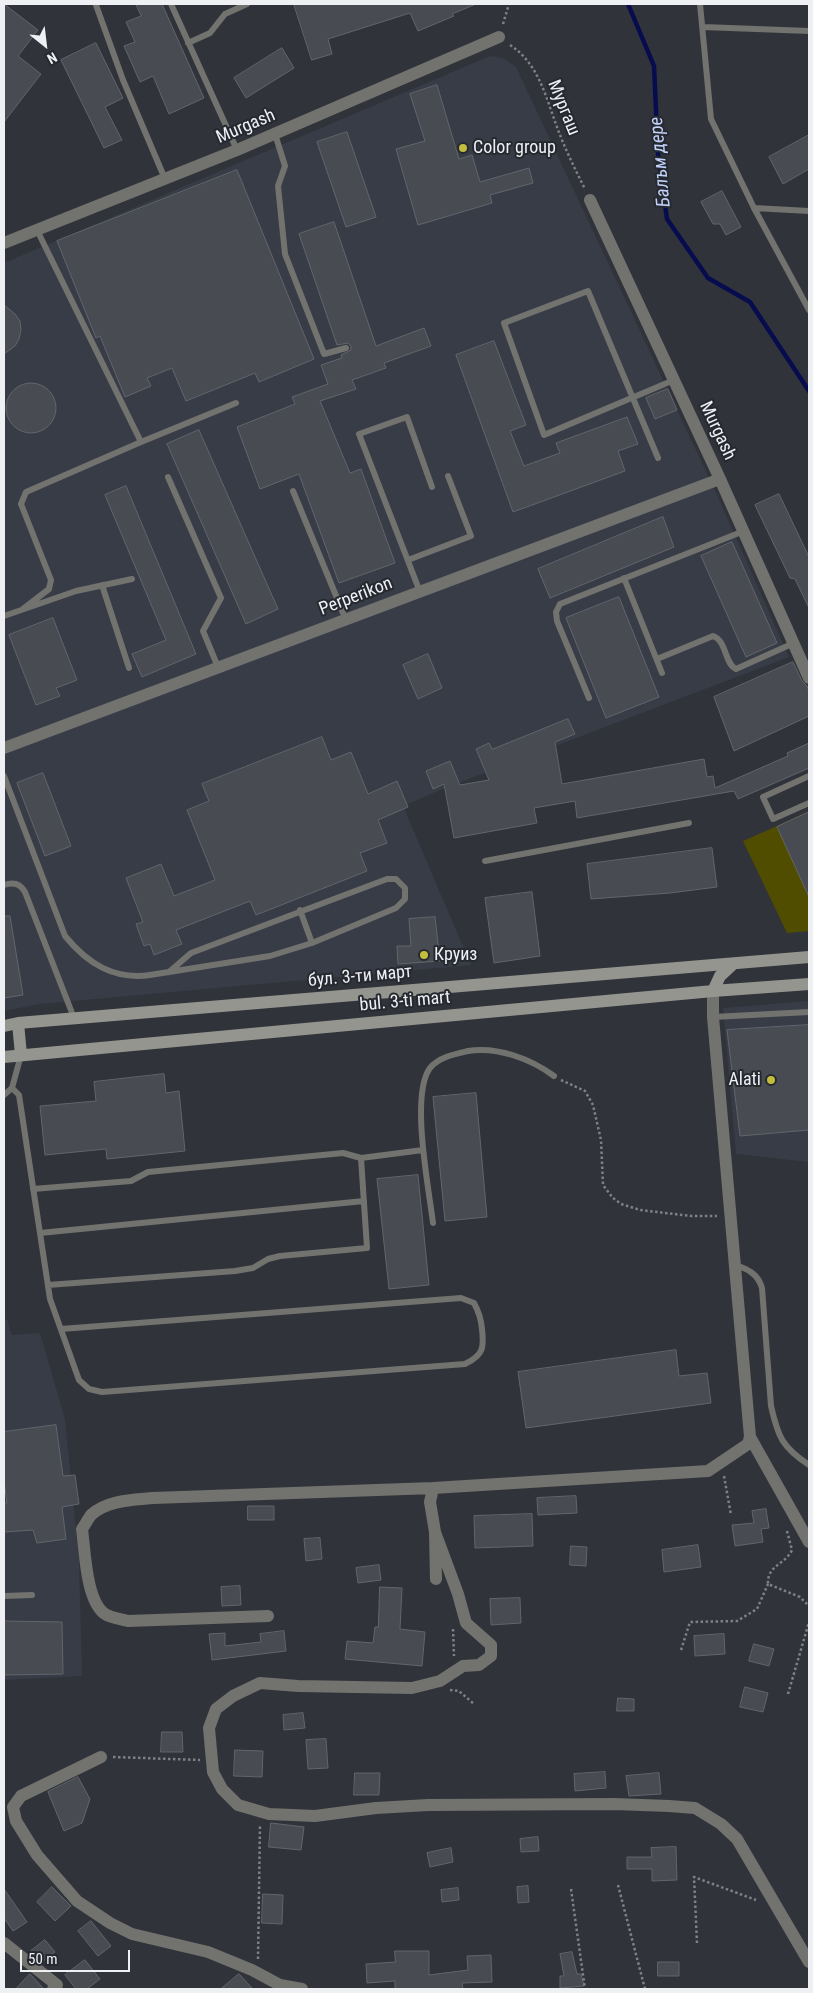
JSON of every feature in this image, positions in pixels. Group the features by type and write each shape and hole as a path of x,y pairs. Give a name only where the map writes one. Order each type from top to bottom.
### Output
{"street":[{"name":"Murgash","path":"4,243 237,150 499,37"},
{"name":"Murgash","path":"590,200 744,531 809,678"},
{"name":"Perperikon","path":"4,748 720,479"},
{"name":"бул. 3-ти март","path":"4,1026 74,1018 809,957"},
{"path":"268,1616 128,1621 106,1615 97,1606 90,1587 82,1529 92,1515 106,1506 128,1500 433,1488 708,1471 748,1444 750,1437 713,1017 713,991 720,976 733,964"},
{"name":"bul. 3-ti mart","path":"4,1057 713,991 809,984"},
{"path":"18,1023 21,1055"},
{"path":"750,1437 809,1542"},
{"path":"433,1488 430,1502 435,1532 436,1579"},
{"path":"435,1532 458,1594 466,1623 491,1645 491,1656 479,1665 463,1666 440,1681 412,1688 298,1686 260,1683 233,1696 216,1709 209,1728 213,1772 222,1789 238,1805 269,1814 316,1816 376,1808 428,1805 614,1804 695,1808 721,1824 737,1839 809,1962"},
{"path":"101,1757 21,1796 13,1807 16,1821 37,1855 77,1901 110,1923 132,1934 208,1952 258,1973 280,1985 302,1989"},
{"path":"4,1943 57,1985 53,1989"}],"lane":[{"path":"170,4 237,150"},
{"path":"188,43 210,33 225,14 247,4"},
{"path":"700,4 711,119 754,208 808,305"},
{"path":"96,5 123,80 165,179"},
{"path":"703,27 809,32"},
{"path":"275,134 285,166 278,186 285,254 324,354 346,348"},
{"path":"754,208 809,211"},
{"path":"36,230 141,442"},
{"path":"658,458 633,398 588,291 504,324 544,435 633,398 674,380"},
{"path":"23,610 49,589 51,580 20,504 26,492 236,403"},
{"path":"420,592 359,434 407,417 432,487"},
{"path":"408,560 471,536 448,476"},
{"path":"168,477 221,598 203,631 218,667"},
{"path":"293,491 346,620"},
{"path":"589,698 557,621 557,607 564,601 744,531"},
{"path":"624,578 662,673"},
{"path":"4,616 76,591 132,579"},
{"path":"102,586 130,668"},
{"path":"657,659 713,636 719,639 732,666 736,669 794,643"},
{"path":"4,776 65,936 76,949 104,969 121,975 134,977 169,972 270,956 312,942 400,906 405,899 405,888 396,879 386,879 300,910 191,953 169,972"},
{"path":"809,776 763,797 773,819 809,803"},
{"path":"485,861 689,823"},
{"path":"4,885 15,883 25,892 74,1018"},
{"path":"300,910 312,942"},
{"path":"713,1017 809,1012"},
{"path":"433,1223 423,1150 421,1094 424,1077 432,1066 451,1054 480,1049 509,1054 541,1066 554,1076"},
{"path":"4,1095 12,1088 21,1055"},
{"path":"12,1088 19,1095 50,1298 79,1380 88,1389 102,1392 466,1364 474,1360 484,1344 480,1313 474,1303 460,1298 61,1329"},
{"path":"33,1189 131,1180 148,1172 343,1154 361,1158 423,1150"},
{"path":"48,1285 235,1271 252,1268 268,1259 280,1256 367,1248 361,1158"},
{"path":"40,1233 364,1202"},
{"path":"735,1265 755,1274 760,1280 774,1422 782,1442 792,1454 809,1465"},
{"path":"4,1596 32,1595"}],"path":[{"path":"499,37 510,4"},
{"name":"Мургаш","path":"499,37 523,52 542,84 560,134 590,200"},
{"path":"554,1076 585,1091 593,1105 601,1140 603,1185 613,1198 621,1204 640,1210 691,1216 731,1216"},
{"path":"721,1462 731,1515"},
{"path":"681,1650 690,1622 738,1621 757,1609 768,1584 768,1576 773,1569 789,1557 792,1550 785,1526"},
{"path":"768,1584 800,1597 809,1606"},
{"path":"788,1694 809,1622"},
{"path":"101,1757 211,1760"},
{"path":"258,1973 260,1811"},
{"path":"696,1944 694,1877 776,1907"},
{"path":"618,1885 645,1989"},
{"path":"571,1889 585,1989"}],"shaded area":[{"path":"490,56 503,58 516,67 718,497 789,657 445,788 403,806 471,965 40,1004 4,1011 4,263"},
{"path":"809,812 809,931 787,933 743,841"},
{"name":"Alati","path":"809,1001 809,1162 736,1154 723,1008"},
{"path":"7,1319 12,1335 40,1333 65,1419 79,1561 82,1676 4,1680 4,1320"}],"building":[{"path":"4,4 38,30 18,56 41,74 4,122"},
{"path":"136,4 162,4 204,98 169,114 153,76 140,82 124,46 135,42 126,22 141,16"},
{"path":"294,4 476,4 452,14 454,16 418,31 410,13 328,39 332,54 312,60"},
{"path":"96,43 123,98 105,107 122,140 104,148 61,60"},
{"path":"282,48 294,68 246,98 234,78"},
{"path":"437,85 459,159 472,155 480,182 529,168 533,183 490,195 492,203 418,225 396,149 425,141 410,94"},
{"path":"347,132 376,217 346,227 317,142"},
{"path":"809,135 809,169 783,184 769,157"},
{"path":"237,170 314,359 259,382 255,373 186,401 172,368 147,378 151,386 125,397 100,336 96,338 57,241"},
{"path":"722,191 741,227 726,235 720,224 713,224 701,202"},
{"path":"334,222 376,346 424,328 431,346 384,363 386,368 352,380 356,389 320,401 350,473 361,469 395,563 339,583 299,474 260,489 237,427 295,404 292,397 328,384 321,365 342,358 341,355 351,350 351,346 348,343 337,345 299,234"},
{"path":"4,305 20,321 21,330 15,346 4,354"},
{"path":"494,341 526,425 510,431 524,466 560,453 556,443 627,417 638,444 618,451 625,471 513,512 456,355"},
{"path":"31,383 49,390 56,408 49,426 31,433 13,426 6,408 13,390"},
{"path":"668,389 677,410 655,419 646,398"},
{"path":"199,430 278,609 246,624 167,444"},
{"path":"126,486 196,654 142,677 132,654 166,640 105,495"},
{"path":"779,494 809,557 809,608 795,579 790,578 755,505"},
{"path":"663,517 674,547 550,598 538,569"},
{"path":"732,542 777,643 746,657 701,556"},
{"path":"619,597 659,697 606,718 566,618"},
{"path":"53,618 77,680 56,688 60,696 36,705 9,635"},
{"path":"428,654 442,688 418,699 403,665"},
{"path":"793,662 809,691 809,716 734,751 714,697"},
{"path":"568,719 575,734 555,742 562,784 704,759 707,777 713,776 715,788 788,756 787,753 809,743 809,768 738,799 734,791 577,818 575,801 534,808 537,823 454,838 444,784 433,789 426,771 450,761 460,785 489,780 476,749 489,743 492,749"},
{"path":"322,737 331,760 351,752 368,794 397,781 408,807 378,820 387,843 360,853 367,871 256,915 250,901 176,930 182,944 154,955 150,944 144,946 136,924 143,922 126,878 161,864 174,896 215,880 187,810 209,801 202,784"},
{"path":"43,773 71,846 45,856 17,783"},
{"path":"809,812 809,897 777,827"},
{"path":"712,848 717,887 670,893 591,899 587,864"},
{"path":"532,892 540,956 494,963 485,898"},
{"path":"4,916 10,916 23,995 4,998"},
{"path":"435,917 440,961 398,964 397,946 411,946 409,919"},
{"name":"Alati","path":"809,1025 809,1130 740,1136 727,1030"},
{"path":"164,1074 166,1093 179,1091 185,1151 107,1159 106,1149 45,1155 40,1106 96,1101 94,1082"},
{"path":"476,1093 487,1217 445,1221 433,1097"},
{"path":"418,1175 429,1285 389,1289 377,1179"},
{"path":"676,1350 679,1376 707,1373 711,1403 526,1428 518,1372"},
{"path":"56,1425 63,1476 75,1475 79,1504 62,1507 66,1539 37,1543 33,1530 4,1532 4,1503 7,1503 4,1481 4,1432"},
{"path":"576,1496 577,1513 538,1515 537,1498"},
{"path":"248,1506 274,1506 274,1520 248,1520"},
{"path":"766,1509 769,1528 761,1529 763,1542 735,1546 732,1525 754,1523 752,1511"},
{"path":"532,1514 533,1546 475,1548 474,1516"},
{"path":"320,1538 322,1559 306,1561 304,1539"},
{"path":"698,1545 701,1567 664,1572 662,1550"},
{"path":"571,1546 587,1547 586,1566 570,1565"},
{"path":"379,1565 381,1580 358,1583 356,1568"},
{"path":"240,1586 241,1605 222,1606 221,1587"},
{"path":"380,1587 402,1588 400,1629 425,1632 422,1666 345,1659 347,1641 373,1643 375,1627 378,1627"},
{"path":"520,1598 521,1623 491,1625 490,1599"},
{"path":"4,1621 62,1622 63,1674 4,1675"},
{"path":"284,1631 286,1651 212,1660 209,1634 225,1633 225,1646 261,1642 260,1634"},
{"path":"724,1634 725,1654 695,1656 694,1636"},
{"path":"754,1644 774,1649 769,1666 749,1661"},
{"path":"745,1687 768,1693 763,1712 740,1707"},
{"path":"618,1698 634,1699 634,1711 617,1711"},
{"path":"303,1713 305,1728 284,1730 283,1715"},
{"path":"162,1732 182,1732 183,1752 161,1752"},
{"path":"326,1739 328,1768 308,1769 306,1740"},
{"path":"235,1750 263,1751 262,1777 234,1776"},
{"path":"605,1772 606,1788 575,1791 574,1774"},
{"path":"355,1773 380,1773 379,1795 354,1795"},
{"path":"659,1773 661,1794 629,1796 626,1776"},
{"path":"78,1777 90,1799 82,1823 64,1831 48,1792"},
{"path":"271,1823 304,1827 301,1850 269,1847"},
{"path":"538,1837 539,1851 521,1852 520,1839"},
{"path":"676,1847 677,1880 652,1881 652,1869 627,1869 627,1857 652,1857 651,1848"},
{"path":"451,1848 453,1862 430,1867 427,1853"},
{"path":"528,1886 529,1902 518,1903 517,1887"},
{"path":"52,1887 71,1906 55,1921 37,1902"},
{"path":"458,1888 459,1900 442,1902 441,1890"},
{"path":"4,1889 27,1922 13,1931 4,1918"},
{"path":"263,1894 283,1895 282,1924 262,1923"},
{"path":"91,1921 111,1946 98,1956 78,1931"},
{"path":"45,1940 55,1952 42,1962 31,1951"},
{"path":"395,1951 429,1951 429,1975 468,1970 467,1956 491,1955 492,1982 462,1983 463,1989 395,1989 395,1981 367,1983 366,1964 395,1962"},
{"path":"572,1952 577,1974 581,1974 584,1986 560,1988 560,1976 564,1976 560,1954"},
{"path":"85,1960 100,1979 87,1989 76,1989 65,1975"},
{"path":"658,1962 679,1962 679,1976 658,1976"},
{"path":"30,1974 44,1989 16,1989"},
{"path":"239,1974 253,1989 221,1989"}],"waterway":[{"name":"Балъм дере","path":"628,4 654,66 658,153 667,219 708,278 750,302 809,391"}],"place":[{"name":"Color group","path":"463,148"},
{"name":"Круиз","path":"424,955"},
{"name":"Alati","path":"771,1080"}]}
